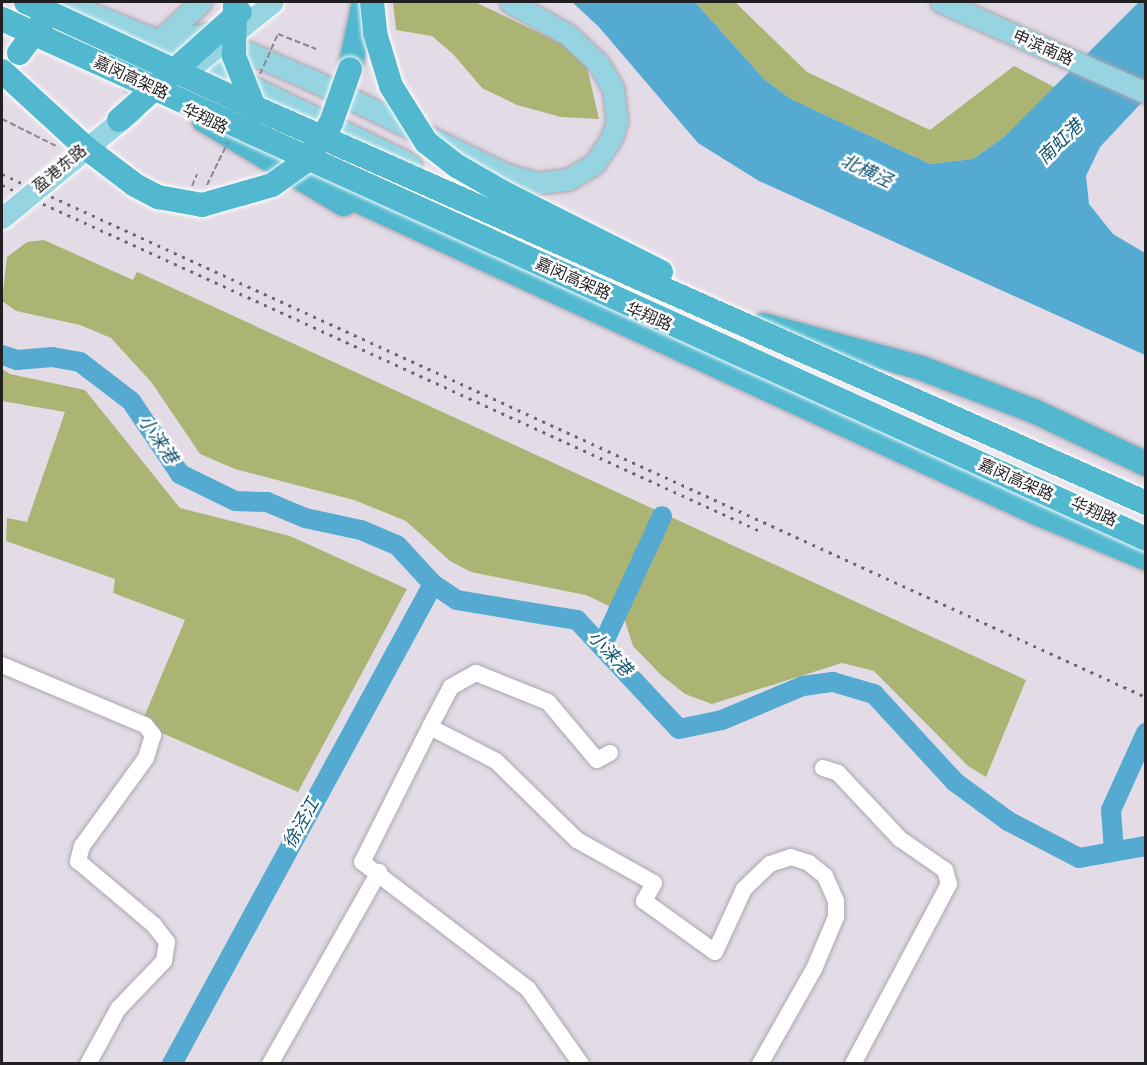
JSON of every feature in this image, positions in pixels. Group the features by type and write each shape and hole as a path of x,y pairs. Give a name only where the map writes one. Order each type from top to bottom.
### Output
{"highway":[{"name":"嘉闵高架路","path":"26,2 835,366 1146,503"},
{"path":"19,53 41,23 64,2"},
{"path":"238,2 234,56 248,97 272,136 312,175 413,228 1039,514 1146,558"},
{"path":"119,120 252,2"},
{"path":"2,72 85,147 135,185 179,203 224,201 272,185 306,161 320,144 340,104 364,2"},
{"path":"372,2 381,57 402,109 426,142 457,166 729,306 835,366"},
{"name":"嘉闵高架路","path":"2,19 1146,537"},
{"path":"192,113 381,226 552,308 695,372 823,415"},
{"path":"738,319 921,368 1036,412 1146,464"}],"main road":[{"path":"2,85 47,2"},
{"name":"华翔路","path":"64,2 159,41 738,319 1146,510"},
{"path":"135,86 159,41 201,2"},
{"path":"171,103 206,34 238,2"},
{"name":"华翔路","path":"119,120 205,58 273,2"},
{"path":"159,41 206,34 312,80 508,175 522,180 557,182 582,173 604,153 616,121 617,105 607,76 585,50 549,22 510,2"},
{"name":"申滨南路","path":"941,2 1146,93"},
{"path":"68,57 89,13"},
{"name":"华翔路","path":"2,27 135,86 367,196 1146,537"},
{"name":"盈港东路","path":"2,218 119,120"}],"street":[{"path":"2,665 145,725 153,735 146,758 82,846 78,861 154,924 167,942 164,961 118,1009 88,1064"},
{"path":"581,1064 528,989 462,942 379,872 362,862 451,687 476,673 548,702 597,760 610,753"},
{"path":"430,727 496,761 577,840 654,883 644,901 715,952 744,889 770,864 791,857 809,863 825,876 836,901 836,916 814,969 760,1064"},
{"path":"823,768 838,773 900,839 945,870 950,884 853,1064"},
{"path":"270,1064 379,872"}],"path":[{"path":"259,76 278,34 316,49"},
{"path":"2,119 65,150"},
{"path":"204,192 229,140"}],"green space":[{"path":"393,2 475,2 569,47 587,67 599,119 561,117 517,105 482,88 453,54 432,36 396,30"},
{"path":"695,2 735,2 807,72 930,130 1014,66 1056,88 1004,137 973,159 930,164 791,99 765,80"},
{"path":"44,240 133,280 137,272 142,274 1026,680 986,777 968,766 874,671 842,663 712,704 685,694 661,675 633,646 625,621 607,605 586,595 471,572 450,561 406,521 354,500 235,469 200,454 152,383 111,338 80,325 16,311 2,301 7,257 27,242"},
{"path":"2,369 10,374 85,390 180,508 290,536 407,589 298,792 141,724 185,620 113,593 115,579 6,541 7,518 27,522 65,412 2,401"}],"water":[{"path":"572,2 695,2 765,80 791,99 930,164 973,159 1004,137 1139,2 1145,2 1145,99 1100,147 1086,176 1089,204 1113,234 1145,253 1145,355 759,181 698,143 599,27"}],"waterway":[{"name":"小涞港","path":"2,355 17,360 52,357 80,362 131,401 180,474 235,501 267,502 305,518 361,530 397,545 433,584 457,600 577,620 679,729 722,720 803,686 833,682 874,694 955,782 1008,821 1079,858 1146,846"},
{"path":"602,646 662,516"},
{"name":"徐泾江","path":"172,1064 433,584"},
{"path":"1114,851 1111,810 1146,733"}],"railway":[{"path":"2,174 1146,697"},
{"path":"2,185 758,530"}],"water label":[{"name":"南虹港","path":"1061,143"},
{"name":"北横泾","path":"866,172"}]}
